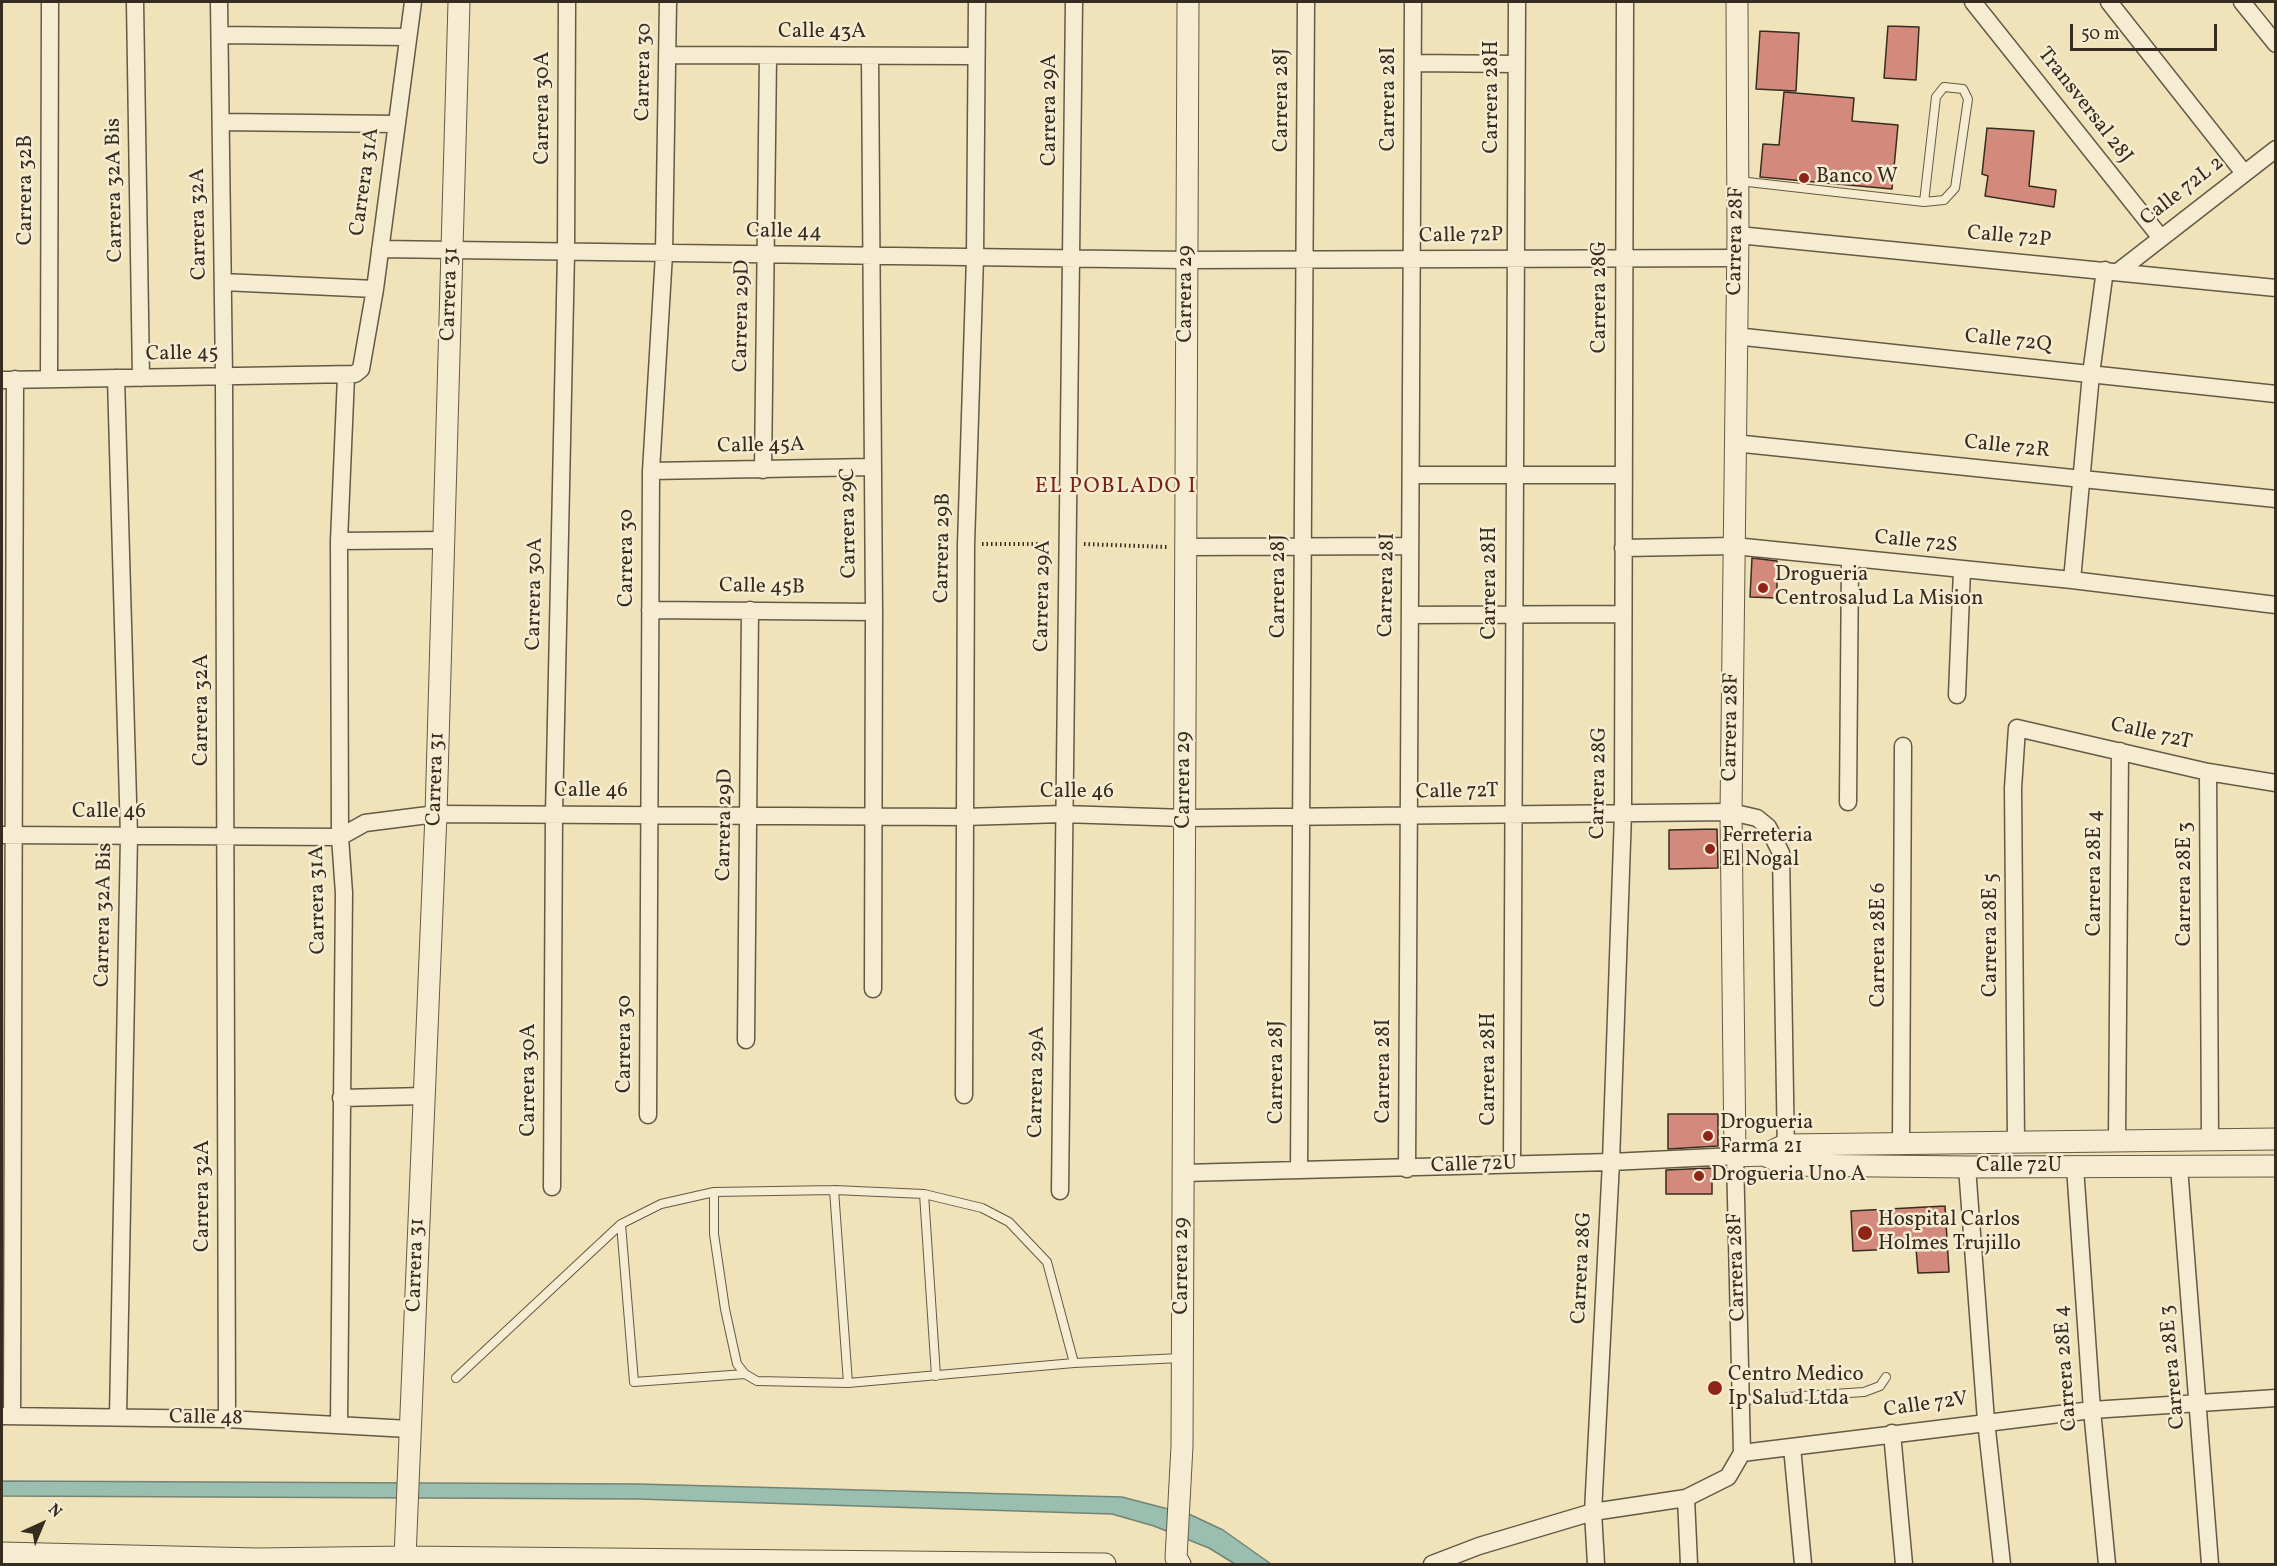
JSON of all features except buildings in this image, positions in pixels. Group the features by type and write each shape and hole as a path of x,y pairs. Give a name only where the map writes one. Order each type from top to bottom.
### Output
{"street":[{"name":"Carrera 32B","path":"49,379 50,2"},
{"name":"Carrera 32A Bis","path":"135,2 141,378"},
{"name":"Carrera 32A","path":"219,2 224,377 227,1419"},
{"name":"Carrera 31A","path":"339,1423 344,893 340,837 339,541 353,372 375,289 413,2"},
{"name":"Carrera 31","path":"405,1557 436,813 459,2"},
{"name":"Carrera 30A","path":"552,1187 554,814 566,253 567,2"},
{"name":"Carrera 30","path":"648,1115 651,471 664,254 668,2"},
{"name":"Carrera 29B","path":"964,1095 966,544 975,258 977,2"},
{"name":"Carrera 29A","path":"1059,1191 1073,258 1074,2"},
{"name":"Carrera 29","path":"1176,1558 1182,1446 1188,2"},
{"name":"Carrera 28J","path":"1299,1170 1306,2"},
{"name":"Carrera 28I","path":"1407,1168 1410,546 1413,475 1413,2"},
{"name":"Carrera 28H","path":"1512,1164 1516,2"},
{"name":"Carrera 28G","path":"1596,1564 1593,1512 1611,1162 1623,813 1625,2"},
{"name":"Carrera 28F","path":"1737,2 1738,236 1731,812 1735,1156 1742,1453"},
{"name":"Transversal 28J","path":"1973,2 2161,238"},
{"path":"2109,2 2244,173"},
{"path":"2242,2 2276,44"},
{"path":"220,35 408,37"},
{"name":"Calle 43A","path":"668,55 976,56"},
{"name":"Carrera 29D","path":"763,470 768,56"},
{"name":"Carrera 29C","path":"870,56 871,467 874,612 873,989"},
{"path":"1413,63 1516,64"},
{"path":"221,122 397,124"},
{"name":"Calle 72L 2","path":"2112,271 2161,238 2276,149"},
{"name":"Calle 72P","path":"1738,236 2273,286"},
{"name":"Calle 44","path":"380,249 1187,260"},
{"name":"Calle 72P","path":"1187,260 1412,261 1737,258"},
{"path":"2072,580 2091,374 2112,271"},
{"path":"223,282 375,289"},
{"name":"Calle 72Q","path":"1735,336 2276,394"},
{"name":"Calle 45","path":"8,380 224,377 353,372"},
{"name":"Carrera 32A Bis","path":"116,378 129,836 118,1417"},
{"path":"7,1416 8,380"},
{"name":"Calle 72R","path":"1734,443 2276,499"},
{"name":"Calle 45A","path":"651,471 871,467"},
{"path":"1413,475 1623,475"},
{"path":"339,541 444,540"},
{"path":"1186,547 1410,546"},
{"name":"Calle 72S","path":"1623,548 1734,546 2072,580 2276,605"},
{"path":"1848,801 1850,559"},
{"path":"1957,695 1962,570"},
{"name":"Calle 45B","path":"650,610 874,612"},
{"name":"Carrera 29D","path":"746,1040 750,610"},
{"path":"1410,615 1623,614"},
{"name":"Calle 72T","path":"2017,728 2208,772 2276,783"},
{"name":"Carrera 28E 5","path":"2016,1142 2013,789 2017,728"},
{"name":"Carrera 28E 6","path":"1901,1144 1904,746"},
{"name":"Carrera 28E 4","path":"2117,1140 2120,751"},
{"name":"Carrera 28E 3","path":"2208,772 2210,1140"},
{"name":"Calle 72T","path":"1185,818 1731,812 1757,818 1768,827 1781,853 1786,1155"},
{"name":"Calle 46","path":"8,835 340,837 365,823 436,813 964,817 1063,814 1185,818"},
{"path":"341,1098 424,1096"},
{"name":"Calle 72U","path":"1786,1155 1901,1144 2276,1139"},
{"name":"Calle 72U","path":"1183,1173 1611,1162 1764,1155 1967,1167 2276,1166"},
{"path":"1967,1167 1986,1421 2002,1564"},
{"name":"Carrera 28E 4","path":"2075,1167 2092,1410 2107,1564"},
{"name":"Carrera 28E 3","path":"2179,1167 2200,1404 2210,1564"},
{"name":"Calle 72V","path":"1742,1453 1986,1421 2092,1410 2276,1398"},
{"name":"Calle 48","path":"7,1416 339,1423 409,1436"},
{"path":"1892,1433 1904,1564"},
{"path":"1792,1447 1803,1564"},
{"path":"1432,1564 1479,1546 1593,1512 1686,1498 1728,1477 1742,1453"},
{"path":"1686,1498 1689,1564"},
{"path":"2,1553 97,1559 258,1562 375,1561 405,1557 479,1561 1105,1564"}],"lane":[{"path":"1738,181 1924,202 1944,200 1955,188 1968,99 1963,89 1944,87 1936,97 1924,202"},
{"path":"456,1378 621,1224 661,1204 714,1192 834,1190 924,1194 982,1208 1009,1222 1047,1262 1074,1363"},
{"path":"834,1190 848,1383"},
{"path":"714,1192 714,1234 725,1309 737,1364 745,1374 758,1381 848,1383 1074,1363 1182,1358"},
{"path":"924,1194 936,1376"},
{"path":"621,1224 634,1382 745,1374"},
{"path":"1741,1400 1864,1392 1880,1386 1886,1377"}],"shaded area":[{"path":"2,1481 638,1484 1122,1497 1191,1515 1223,1530 1271,1564 1235,1564 1209,1548 1154,1526 1112,1514 637,1499 2,1496"}],"place":[{"name":"Banco W","path":"1804,178"},
{"name":"Drogueria Centrosalud La Mision","path":"1763,588"},
{"name":"Ferreteria El Nogal","path":"1710,849"},
{"name":"Drogueria Farma 21","path":"1708,1136"},
{"name":"Drogueria Uno A","path":"1699,1176"},
{"name":"Hospital Carlos Holmes Trujillo","path":"1865,1233"},
{"name":"Centro Medico Ip Salud Ltda","path":"1715,1388"}],"district":[{"name":"EL POBLADO I","path":"1116,488"}]}
